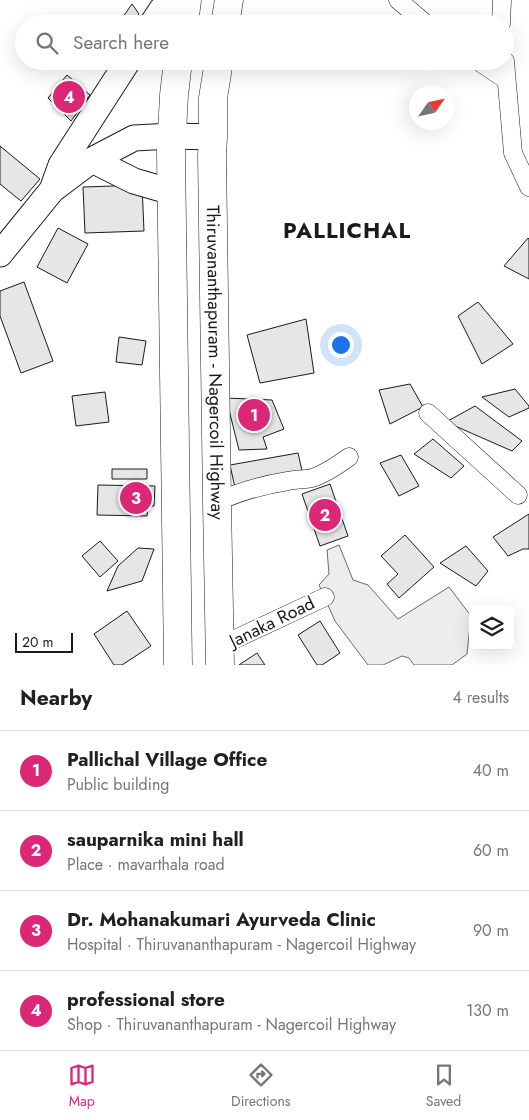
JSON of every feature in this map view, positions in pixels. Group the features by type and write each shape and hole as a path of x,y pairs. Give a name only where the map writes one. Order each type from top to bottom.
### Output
{"main road":[{"path":"158,15 162,9 177,0"},
{"path":"186,15 188,0"},
{"path":"226,15 229,0"},
{"path":"52,190 61,164 122,70"},
{"path":"177,70 171,152 178,665"},
{"name":"Thiruvananthapuram - Nagercoil Highway","path":"217,70 213,98 212,192 220,657"},
{"path":"0,254 52,190 92,160 134,138 172,136 213,137"},
{"path":"92,160 134,181 172,192"}],"street":[{"path":"398,0 416,15"},
{"path":"501,15 502,0"},
{"path":"491,70 506,80"},
{"path":"505,70 513,153 529,186"},
{"path":"428,413 518,495"},
{"path":"217,502 232,494 253,488 290,480 312,478 350,457"},
{"name":"Janaka Road","path":"220,657 231,641 325,597"}],"shaded area":[{"path":"339,545 353,580 368,585 398,619 449,587 469,613 467,654 452,665 414,665 409,658 402,656 383,665 368,665 335,621 319,585 329,574 327,550"}],"building":[{"path":"132,4 139,14 138,15 124,15"},
{"path":"67,75 90,95 71,121 48,98"},
{"path":"0,146 40,179 21,201 0,184"},
{"path":"142,185 144,231 85,233 83,187"},
{"path":"58,228 88,244 67,283 37,267"},
{"path":"529,239 529,279 504,266"},
{"path":"24,282 53,361 21,373 0,316 0,291"},
{"path":"478,302 513,344 482,364 458,316"},
{"path":"306,319 314,373 260,383 247,335"},
{"path":"119,337 146,341 142,365 116,362"},
{"path":"410,384 423,407 390,424 379,390"},
{"path":"515,389 529,408 509,417 482,397"},
{"path":"105,392 109,422 76,426 72,396"},
{"path":"226,398 272,400 284,429 263,437 267,449 239,450"},
{"path":"475,406 522,441 512,451 446,422"},
{"path":"433,439 464,466 451,478 414,454"},
{"path":"298,453 303,475 235,488 230,465"},
{"path":"401,455 419,486 399,496 380,463"},
{"path":"112,469 147,469 147,479 112,479"},
{"path":"330,484 348,536 320,546 302,494"},
{"path":"98,485 155,486 154,506 148,506 147,516 97,515"},
{"path":"529,514 529,549 523,549 508,556 493,537"},
{"path":"405,535 434,567 399,598 387,584 398,574 381,556"},
{"path":"100,541 118,561 100,577 82,556"},
{"path":"466,546 488,571 476,586 440,563"},
{"path":"138,548 154,549 142,581 107,591 118,566"},
{"path":"127,611 151,646 122,665 114,665 94,634"},
{"path":"320,621 340,653 322,665 317,665 298,635"},
{"path":"257,653 265,665 239,665"}],"place":[{"name":"professional store","path":"69,97"},
{"name":"Pallichal Village Office","path":"254,415"},
{"name":"Dr. Mohanakumari Ayurveda Clinic","path":"136,498"},
{"name":"sauparnika mini hall","path":"325,515"}],"district":[{"name":"PALLICHAL","path":"347,230"}]}
